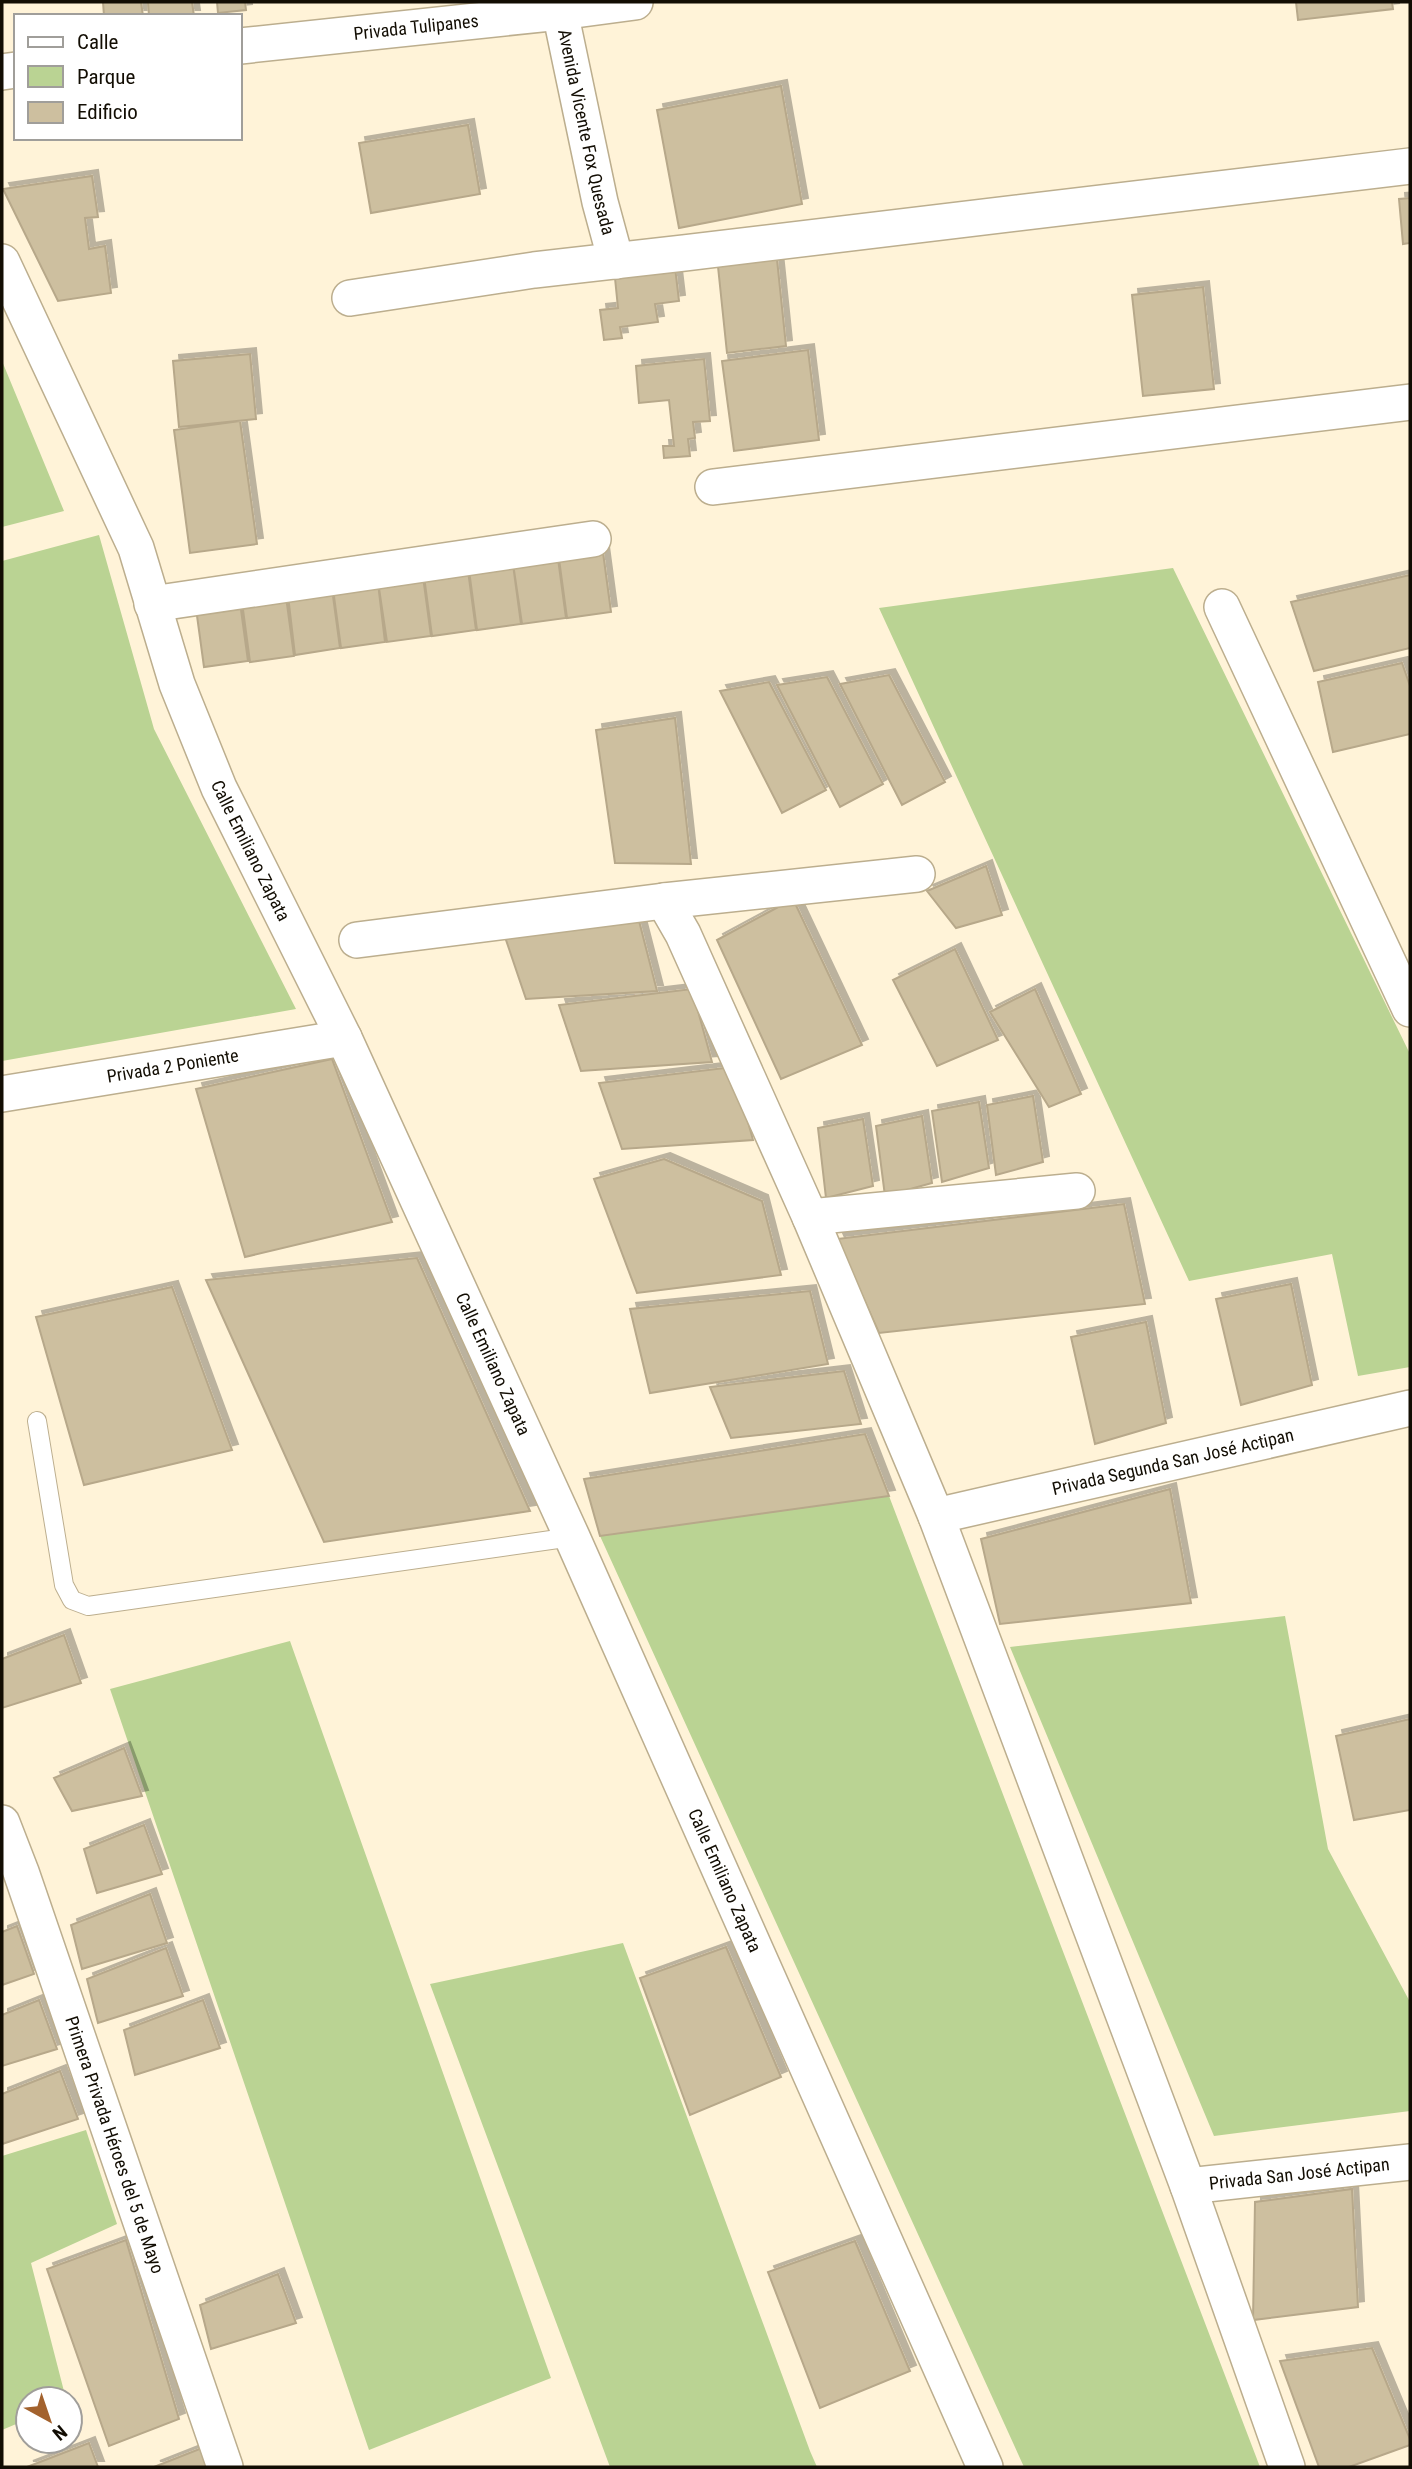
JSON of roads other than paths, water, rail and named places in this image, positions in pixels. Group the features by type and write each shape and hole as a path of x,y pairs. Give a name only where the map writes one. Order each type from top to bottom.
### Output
{"street":[{"name":"Privada Tulipanes","path":"242,47 559,7 635,2"},
{"name":"Avenida Vicente Fox Quesada","path":"559,7 600,202 616,261"},
{"path":"350,298 534,270 1410,166"},
{"name":"Calle Emiliano Zapata","path":"2,262 136,548 177,684 219,788 344,1038 572,1537 985,2467"},
{"path":"713,487 1410,401"},
{"path":"152,604 593,539"},
{"path":"1222,607 1410,1009"},
{"path":"357,940 664,901 917,874"},
{"path":"664,901 683,934 810,1217 936,1516 1188,2186 1287,2467"},
{"name":"Privada 2 Poniente","path":"2,1094 344,1038"},
{"path":"810,1217 1077,1191"},
{"name":"Privada Segunda San José Actipan","path":"936,1516 1410,1408"},
{"name":"Primera Privada Héroes del 5 de Mayo","path":"2,1824 26,1885 225,2467"},
{"name":"Privada San José Actipan","path":"1188,2186 1410,2162"}],"lane":[{"path":"37,1421 64,1585 72,1600 88,1606 572,1537"}]}
